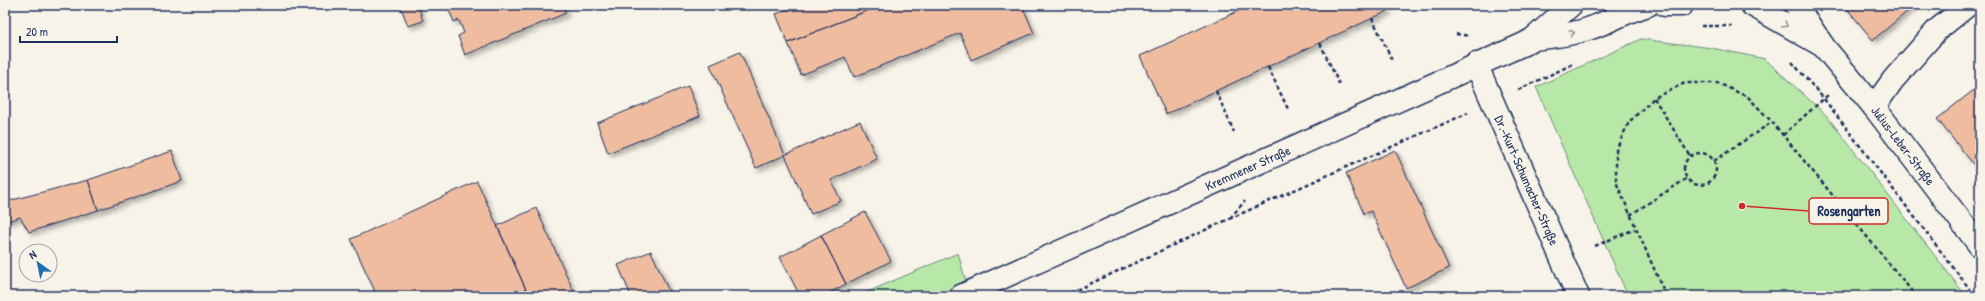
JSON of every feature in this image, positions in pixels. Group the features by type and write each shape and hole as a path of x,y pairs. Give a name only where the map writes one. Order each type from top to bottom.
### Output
{"main road":[{"name":"Kremmener Straße","path":"1534,39 1571,5"},
{"name":"Kremmener Straße","path":"961,296 1534,39 1562,35 1590,28 1648,5"},
{"path":"1665,5 1682,5"},
{"name":"Julius-Leber-Straße","path":"1752,5 1824,47"},
{"name":"Julius-Leber-Straße","path":"1796,5 1824,47 1874,107 1980,246"},
{"path":"1874,107 1893,80 1937,30 1968,5"},
{"name":"Dr.-Kurt-Schumacher-Straße","path":"1476,64 1578,296"}],"path":[{"path":"1372,18 1393,62"},
{"path":"1694,27 1708,24 1739,27"},
{"path":"1320,43 1340,86"},
{"path":"1526,86 1582,60"},
{"path":"1791,61 1824,100 1975,296"},
{"path":"1268,67 1288,109"},
{"path":"1666,296 1616,182 1616,150 1629,122 1654,98 1685,83 1718,83 1748,98 1772,122 1916,296"},
{"path":"1216,91 1234,132"},
{"path":"1654,98 1690,156"},
{"path":"1783,135 1816,106"},
{"path":"1064,296 1229,219 1470,112"},
{"path":"1714,161 1772,122"},
{"path":"1700,153 1706,154 1714,161 1716,171 1715,177 1707,184 1696,185 1686,179 1683,170 1686,160 1690,156 1700,153"},
{"path":"1630,215 1686,179"},
{"path":"1595,246 1635,228"}],"green space":[{"path":"1641,39 1712,48 1765,59 1827,116 1966,296 1628,296 1536,87"},
{"path":"958,253 970,296 858,296"}],"building":[{"path":"400,5 418,5 423,21 408,26"},
{"path":"447,5 562,5 566,13 465,55 458,36 464,33 459,20 454,22"},
{"path":"799,5 881,5 788,43 776,14"},
{"path":"881,5 1022,5 1034,33 971,60 960,33 854,77 845,57 801,75 788,43"},
{"path":"1251,5 1385,5 1388,11 1166,114 1140,56"},
{"path":"1844,5 1915,5 1873,40"},
{"path":"740,52 785,155 756,168 710,65"},
{"path":"688,86 700,116 608,153 597,123"},
{"path":"1975,89 1980,95 1980,161 1974,165 1937,119"},
{"path":"860,121 877,159 831,180 841,201 811,214 785,155"},
{"path":"1395,150 1449,268 1406,288 1371,211 1364,214 1346,173"},
{"path":"172,151 182,181 98,210 88,180"},
{"path":"88,180 98,210 29,232 20,217 5,222 5,202"},
{"path":"477,181 529,296 377,296 351,239"},
{"path":"536,208 576,296 529,296 497,226"},
{"path":"865,212 891,261 846,284 821,235"},
{"path":"821,235 846,284 824,296 800,296 780,257"},
{"path":"651,251 671,296 631,296 618,265"}],"place":[{"name":"Rosengarten","path":"1742,206"}]}
